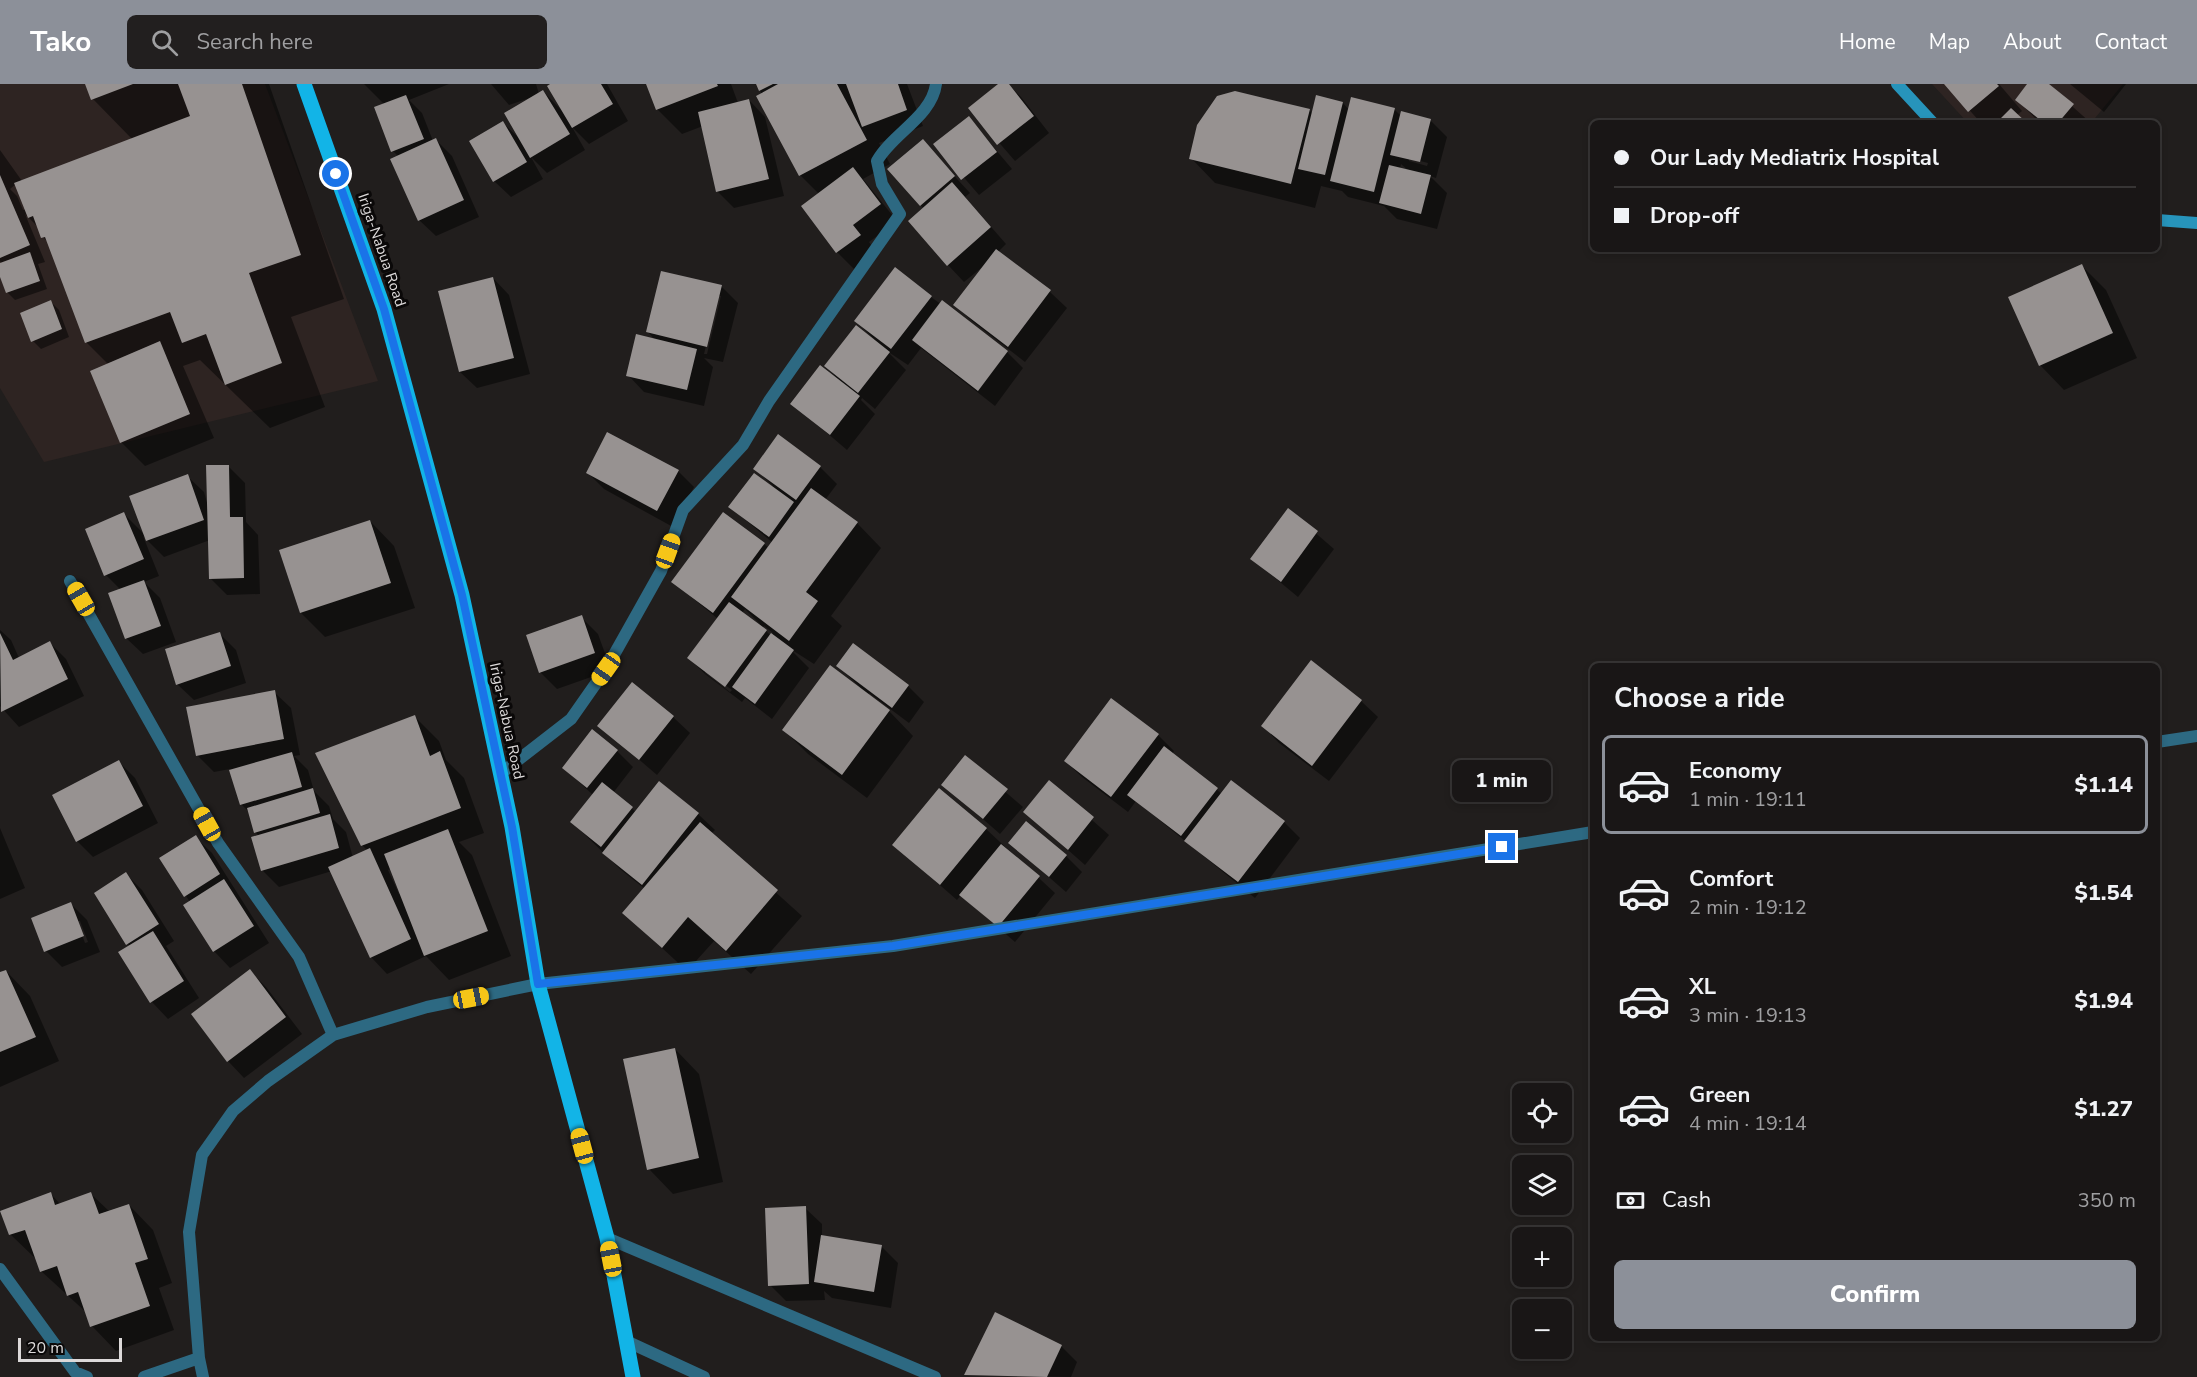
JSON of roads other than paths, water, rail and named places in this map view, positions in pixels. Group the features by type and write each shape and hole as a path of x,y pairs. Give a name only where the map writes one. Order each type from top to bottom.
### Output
{"main road":[{"name":"Iriga-Nabua Road","path":"304,84 384,309 462,595 512,827 538,984 607,1238 633,1377"}],"street":[{"path":"500,774 571,719 606,669 661,571 683,510 743,445 769,401 900,214 882,184 877,161 885,147 917,117 934,93 936,84"},
{"path":"1897,84 1930,120"},
{"path":"2160,220 2197,223"},
{"path":"70,581 218,843 299,957 333,1035"},
{"path":"2160,742 2197,736"},
{"path":"202,1377 189,1232 202,1155 233,1111 268,1081 333,1035 427,1007 538,984 893,946 1590,832"},
{"path":"607,1238 935,1377"},
{"path":"0,1269 75,1372 87,1377"},
{"path":"626,1341 704,1377"},
{"path":"144,1377 199,1358"}]}
